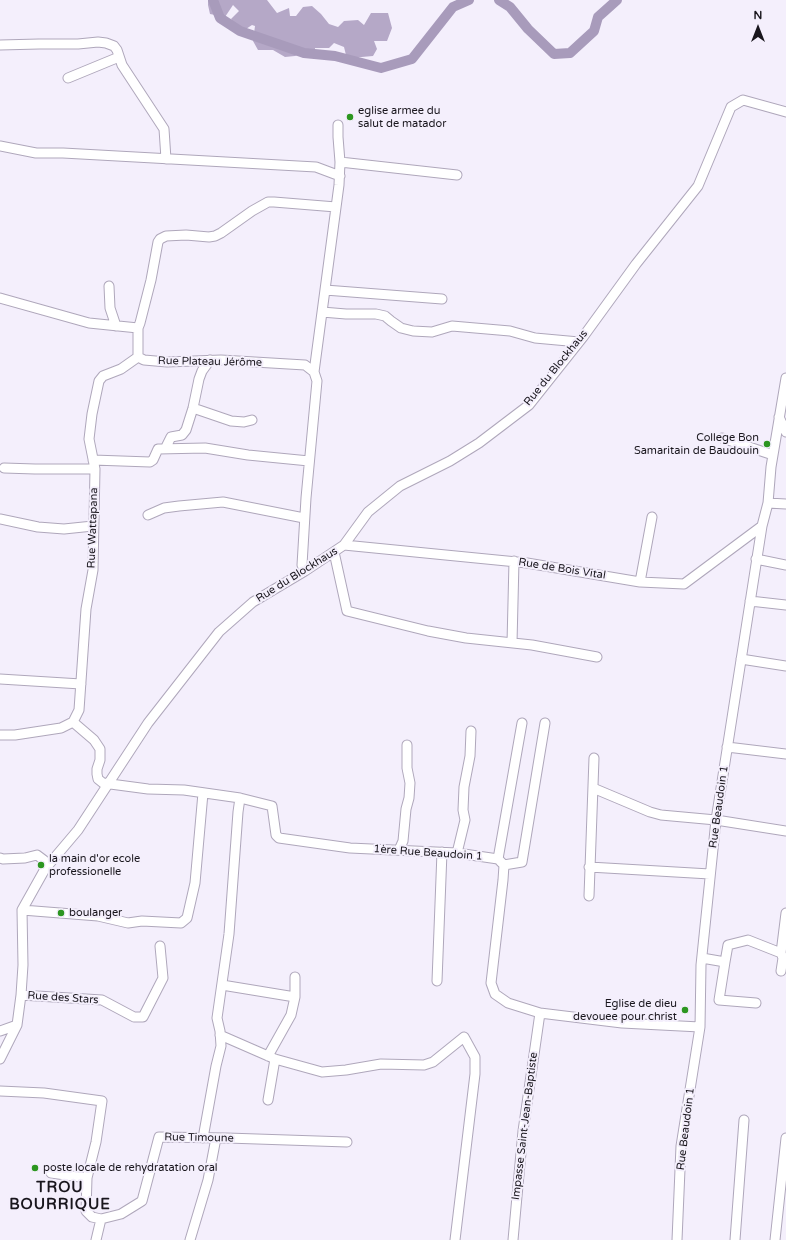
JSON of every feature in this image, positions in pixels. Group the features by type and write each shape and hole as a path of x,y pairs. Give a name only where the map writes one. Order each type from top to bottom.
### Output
{"street":[{"path":"0,45 78,44 98,42 114,46 122,66 164,129 166,159"},
{"path":"68,78 119,57"},
{"name":"Rue du Blockhaus","path":"22,910 49,864 78,830 148,723 219,632 253,602 305,571 344,545 368,512 400,486 450,460 479,442 529,405 579,342 636,264 698,186 730,107 743,100 786,112"},
{"path":"305,571 302,565 304,518 317,381 314,372 340,176 338,125"},
{"path":"0,146 36,153 63,153 316,167 340,176"},
{"path":"340,162 457,174"},
{"path":"138,357 138,328 151,280 158,242 160,239 166,236 208,237 221,234 252,211 268,202 336,207"},
{"path":"109,286 110,308 116,326"},
{"path":"325,290 442,299"},
{"path":"0,298 89,323 138,328"},
{"path":"322,312 376,314 385,316 401,328 413,331 432,332 452,326 510,331 535,338 579,342"},
{"name":"Rue Plateau Jérôme","path":"138,357 144,360 167,362 221,360 305,365 314,372"},
{"name":"Rue Wattapana","path":"73,722 79,710 86,609 93,570 94,465 89,439 99,381 103,376 120,369 138,357"},
{"path":"165,449 171,437 175,435 179,436 184,432 193,408 202,371 210,360"},
{"name":"Rue Beaudoin 1","path":"677,1240 681,1146 700,1027 702,958 716,820 756,559 768,503 773,455 786,378"},
{"path":"193,408 231,421 244,422 252,420"},
{"path":"779,416 786,432"},
{"path":"722,438 773,455"},
{"path":"4,468 35,469 150,462 153,460 158,449 205,448 248,455 309,460"},
{"path":"148,516 164,508 223,502 304,518"},
{"path":"768,503 786,504"},
{"path":"640,582 652,517"},
{"path":"0,519 38,527 64,529 93,526"},
{"name":"Rue de Bois Vital","path":"344,545 514,561 640,582 684,584 762,526"},
{"path":"334,552 347,611 428,631 466,638 532,645 597,657"},
{"path":"756,559 786,565"},
{"path":"512,643 514,561"},
{"path":"750,601 786,605"},
{"path":"741,659 786,666"},
{"path":"0,679 81,684"},
{"path":"0,735 62,728 73,722 94,740 100,750 100,760 97,769 98,779 103,783 109,784"},
{"path":"522,723 501,862 503,880 491,983 495,994 508,1003 540,1012 622,1023 700,1027"},
{"path":"501,862 522,862 545,723"},
{"path":"457,853 465,820 463,810 464,787 470,756 471,731"},
{"path":"399,850 403,841 410,783 407,768 408,745"},
{"path":"727,747 786,754"},
{"path":"589,896 594,758"},
{"name":"1ère Rue Beaudoin 1","path":"109,784 148,789 184,790 240,798 272,806 276,835 279,838 350,848 457,853 501,862"},
{"path":"593,788 650,812 786,830"},
{"path":"0,1059 18,1025 23,965 22,910 98,916 128,923 142,921 181,923 186,918 195,883 203,793"},
{"path":"203,1138 221,1046 217,1018 229,934 240,798"},
{"path":"437,982 442,852"},
{"path":"0,858 25,858 37,855 49,864"},
{"path":"589,868 710,874"},
{"path":"780,971 784,958 781,953 786,913"},
{"path":"756,1003 719,1000 728,944 748,940 781,953"},
{"name":"Rue des Stars","path":"21,995 102,1000 134,1017 143,1017 163,978 160,946"},
{"path":"702,958 725,962"},
{"path":"268,1100 271,1057 291,1015 295,997 295,977"},
{"path":"222,985 295,997"},
{"name":"Impasse Saint-Jean-Baptiste","path":"513,1240 523,1131 540,1012"},
{"path":"0,1031 18,1025"},
{"path":"220,1035 271,1057 322,1072 346,1070 381,1064 424,1065 433,1062 464,1037 475,1057 455,1240"},
{"path":"0,1091 44,1093 102,1101 96,1142 87,1178 86,1211 92,1216 102,1219 96,1240"},
{"path":"735,1240 744,1120"},
{"name":"Rue Timoune","path":"102,1219 121,1214 142,1201 159,1137 347,1142"},
{"path":"190,1240 208,1180 216,1138"},
{"path":"775,1240 786,1138"},
{"path":"51,1174 87,1178"}],"shaded area":[{"path":"208,0 267,0 277,13 289,8 290,16 296,16 303,7 312,6 329,24 338,27 344,21 358,20 364,25 371,13 388,13 392,28 387,41 374,41 377,49 373,56 350,58 346,55 344,47 334,43 329,48 315,48 315,55 304,52 295,56 285,57 273,50 258,50 253,41 255,26 252,25 246,29 236,27 231,19 239,11 233,5 225,17 210,14"}],"waterway":[{"path":"213,0 220,18 240,31 304,53 335,56 381,68 412,59 453,7 469,0"},
{"path":"499,0 510,7 528,29 554,54 570,53 594,31 598,17 617,0"}],"place":[{"name":"eglise armee du salut de matador","path":"350,117"},
{"name":"College Bon Samaritain de Baudouin","path":"767,444"},
{"name":"la main d'or ecole professionelle","path":"41,865"},
{"name":"boulanger","path":"61,913"},
{"name":"Eglise de dieu devouee pour christ","path":"685,1010"},
{"name":"poste locale de rehydratation oral","path":"35,1168"}],"district":[{"name":"TROU BOURRIQUE","path":"60,1196"}]}
